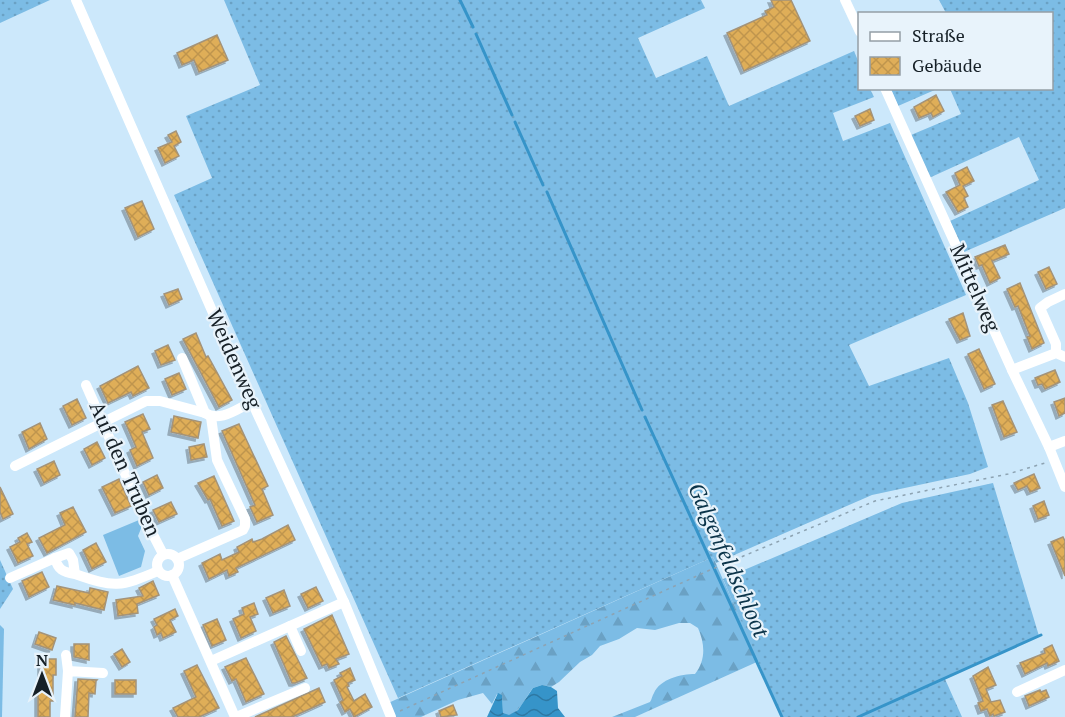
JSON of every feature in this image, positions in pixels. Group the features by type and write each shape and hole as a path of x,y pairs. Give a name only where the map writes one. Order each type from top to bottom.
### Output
{"street":[{"name":"Weidenweg","path":"76,0 252,402 344,602 391,716"},
{"path":"845,0 858,28"},
{"name":"Mittelweg","path":"886,90 1049,447 1065,487"},
{"path":"1012,370 1060,355 1040,308 1065,294"},
{"path":"177,559 243,530 245,526 245,519 217,460 208,415 182,358"},
{"name":"Auf den Truben","path":"86,385 163,554"},
{"path":"15,466 146,401 160,400 218,418 252,402"},
{"path":"1049,447 1065,441"},
{"path":"10,578 69,553 73,560 75,574 120,585 158,571 165,575 172,575 235,717 305,688"},
{"name":"Auf den Truben","path":"158,571 157,561 163,554 171,554 177,559 178,568 172,575"},
{"path":"211,661 344,602"},
{"path":"290,626 301,651"},
{"path":"65,717 68,671 66,655"},
{"path":"1017,692 1065,670"},
{"path":"68,671 103,673"}],"path":[{"path":"391,716 710,570 875,501 1008,474 1054,460"}],"green space":[{"path":"0,0 50,0 0,23"},
{"path":"224,0 701,0 705,8 638,38 656,78 707,56 729,106 854,51 858,61 858,90 870,90 874,97 833,113 843,141 890,123 966,295 849,345 869,386 949,358 968,403 988,467 970,474 872,495 716,563 713,557 398,698 174,195 212,178 186,116 260,85"},
{"path":"939,0 1065,0 1065,208 964,252 950,221 1039,180 1019,137 929,178 911,135 961,114 950,90 1053,90 1053,12 945,12"},
{"path":"891,90 935,90 898,106"},
{"path":"993,483 1039,636 945,679 962,717 782,717 723,579 902,503"},
{"path":"139,520 142,526 138,536 145,551 141,567 119,576 103,535"},
{"path":"713,557 759,661 635,717 612,717 650,702 657,688 666,681 677,676 695,674 703,658 702,640 698,628 690,623 679,623 655,630 637,628 619,639 600,646 551,687 542,685 533,688 519,708 507,716 503,713 502,695 497,694 492,704 483,693 458,700 421,717 391,717 386,704"},
{"path":"0,560 13,589 0,609"},
{"path":"0,625 4,629 2,717 0,717"}],"water":[{"path":"542,685 557,691 558,708 565,717 487,717 498,693 502,695 503,713 509,715 518,710 533,688"}],"building":[{"path":"771,0 791,0 810,41 744,71 727,33 767,15 765,11 774,7"},
{"path":"217,35 228,60 199,72 194,60 182,65 177,53"},
{"path":"936,95 944,111 933,117 931,113 919,118 914,107"},
{"path":"870,109 874,120 860,126 855,116"},
{"path":"176,131 181,142 174,146 179,156 165,163 158,148 172,142 168,135"},
{"path":"967,167 974,181 963,186 968,196 964,198 968,207 958,212 946,192 960,185 955,173"},
{"path":"142,201 154,229 138,237 125,208"},
{"path":"1005,245 1009,254 992,261 1000,278 990,283 982,265 979,266 975,257"},
{"path":"1049,267 1057,284 1046,289 1038,272"},
{"path":"1020,283 1044,343 1032,349 1027,337 1030,336 1018,306 1015,307 1007,289"},
{"path":"178,289 182,299 169,305 164,294"},
{"path":"963,313 970,336 960,340 949,319"},
{"path":"196,333 206,357 208,356 232,400 219,407 183,339"},
{"path":"168,345 175,360 161,365 155,351"},
{"path":"979,349 995,384 984,389 968,354"},
{"path":"138,366 149,388 133,396 131,392 108,403 100,386"},
{"path":"1055,370 1060,382 1045,389 1042,384 1038,385 1035,378"},
{"path":"179,373 186,389 172,395 165,379"},
{"path":"1065,398 1065,413 1059,416 1054,402"},
{"path":"77,399 86,418 72,425 63,406"},
{"path":"1003,401 1017,432 1004,437 992,405"},
{"path":"143,414 150,429 142,432 153,458 137,466 130,450 136,447 125,422"},
{"path":"174,416 201,422 198,438 171,432"},
{"path":"40,423 47,439 29,449 22,432"},
{"path":"239,424 268,486 262,489 273,515 257,522 250,507 255,505 222,431"},
{"path":"97,442 105,458 92,465 84,449"},
{"path":"204,444 207,457 191,460 189,447"},
{"path":"54,461 60,475 44,483 37,469"},
{"path":"1034,474 1040,488 1030,492 1027,486 1018,490 1014,483"},
{"path":"157,475 163,488 149,495 143,482"},
{"path":"214,476 234,521 222,526 210,499 208,500 198,483"},
{"path":"119,479 131,506 115,513 102,487"},
{"path":"0,487 13,514 3,519 0,512"},
{"path":"1044,501 1049,515 1038,519 1033,506"},
{"path":"171,502 177,514 159,522 153,510"},
{"path":"73,507 86,532 47,553 39,538 65,525 60,513"},
{"path":"288,525 295,540 236,568 238,572 229,576 227,570 209,579 202,563 220,554 222,560 239,552 237,547 252,539 253,542 262,539"},
{"path":"27,533 32,542 27,544 33,556 18,563 10,547 20,542 18,538"},
{"path":"1063,537 1065,541 1065,576 1051,542"},
{"path":"96,543 106,562 92,569 83,550"},
{"path":"42,572 49,587 29,597 22,581"},
{"path":"153,581 159,595 137,604 138,613 118,616 116,600 143,596 139,588"},
{"path":"57,586 89,593 90,588 108,592 104,610 53,600"},
{"path":"316,587 323,601 308,608 301,594"},
{"path":"284,590 290,606 273,613 266,598"},
{"path":"254,603 258,614 250,617 256,631 241,638 233,619 244,614 242,608"},
{"path":"175,609 178,616 170,620 176,632 163,638 161,633 157,635 154,627 157,625 154,619"},
{"path":"332,615 349,654 336,659 339,664 329,668 327,664 322,666 304,629"},
{"path":"217,619 226,640 212,646 203,625"},
{"path":"39,632 56,638 52,650 35,644"},
{"path":"286,636 307,678 295,683 292,683 274,642"},
{"path":"74,644 89,644 89,660 74,657"},
{"path":"1052,645 1059,661 1048,666 1047,663 1025,674 1020,663 1045,653 1044,649"},
{"path":"122,649 130,662 122,667 114,654"},
{"path":"246,658 264,694 246,702 236,679 232,681 225,667"},
{"path":"41,659 56,659 50,717 38,717"},
{"path":"197,665 219,708 199,717 178,717 173,708 196,697 184,671"},
{"path":"988,667 996,685 986,689 991,702 1000,700 1005,712 994,716 993,714 990,716 987,709 981,711 978,703 983,701 973,676"},
{"path":"350,668 355,680 348,683 347,687 354,701 365,694 372,707 354,717 350,709 345,712 340,702 343,700 334,680 342,676 340,673"},
{"path":"78,679 97,680 95,694 89,693 88,717 75,717"},
{"path":"115,680 136,680 136,694 115,694"},
{"path":"319,688 325,702 312,708 292,717 255,717"},
{"path":"1040,690 1041,692 1046,690 1049,697 1029,706 1025,696"},
{"path":"453,705 457,715 441,717 439,711"}],"waterway":[{"name":"Galgenfeldschloot","path":"460,0 473,27"},
{"name":"Galgenfeldschloot","path":"476,34 512,115"},
{"name":"Galgenfeldschloot","path":"515,122 543,185"},
{"name":"Galgenfeldschloot","path":"547,192 642,410"},
{"name":"Galgenfeldschloot","path":"645,417 782,717"},
{"name":"Galgenfeldschloot","path":"858,717 1041,635"}]}
